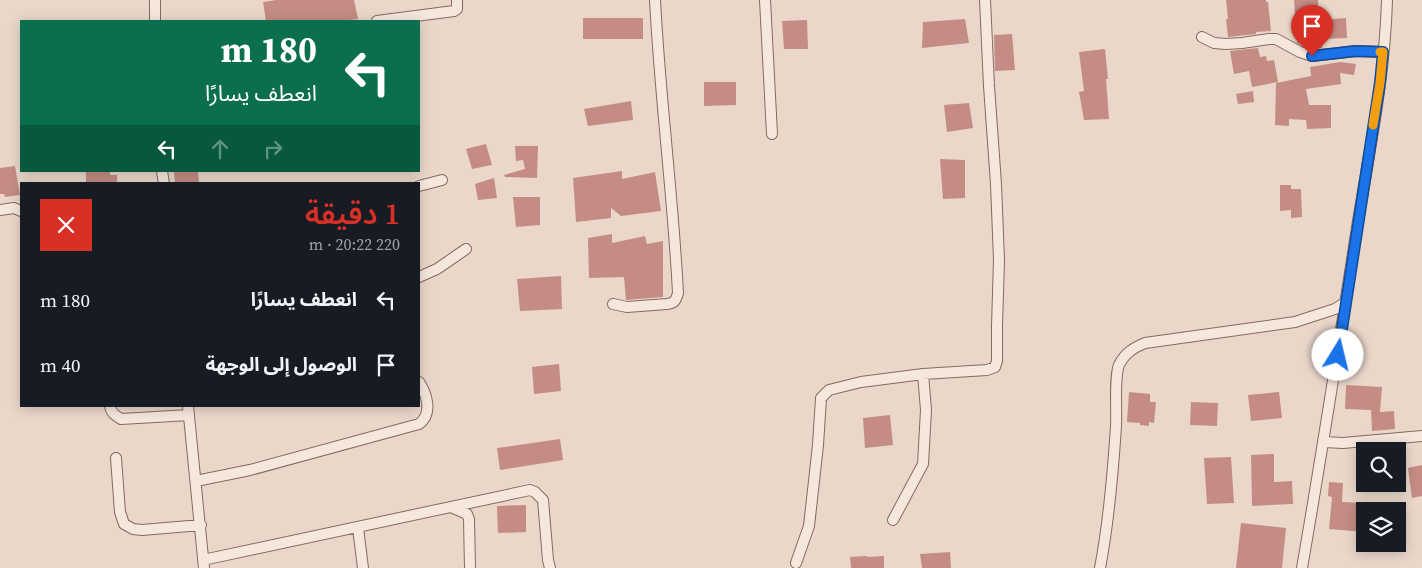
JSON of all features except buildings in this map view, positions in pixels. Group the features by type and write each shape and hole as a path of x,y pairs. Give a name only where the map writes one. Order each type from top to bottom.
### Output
{"street":[{"path":"155,0 155,20"},
{"path":"386,20 454,11 457,9 457,0"},
{"path":"612,304 627,307 667,304 676,300 678,293 655,0"},
{"path":"765,0 772,134"},
{"path":"796,563 809,526 821,398 829,390 861,382 923,374 987,370 994,367 997,361 996,326 999,260 985,0"},
{"path":"1302,568 1324,442 1380,83 1387,0"},
{"path":"1202,37 1214,43 1226,44 1268,39 1276,40 1312,56 1356,51 1383,52"},
{"path":"420,186 442,180"},
{"path":"0,210 14,208 20,211"},
{"path":"420,277 437,269 466,249"},
{"path":"1100,568 1112,480 1118,366 1129,350 1145,343 1295,322 1335,309 1346,302"},
{"path":"893,520 923,464 926,410 923,374"},
{"path":"196,481 250,470 419,424 425,420 427,413 425,392 420,384"},
{"path":"110,407 115,416 121,419 189,411 204,564 530,490 543,500 550,568"},
{"path":"1324,442 1342,443 1422,436"},
{"path":"116,458 120,512 124,524 133,529 142,530 201,525"},
{"path":"453,508 467,514 469,519 470,568"},
{"path":"358,528 363,568"}],"slow traffic":[{"path":"1373,125 1383,52 1380,52"}],"route":[{"path":"1312,56 1356,51 1383,52 1380,83 1338,355"}]}
